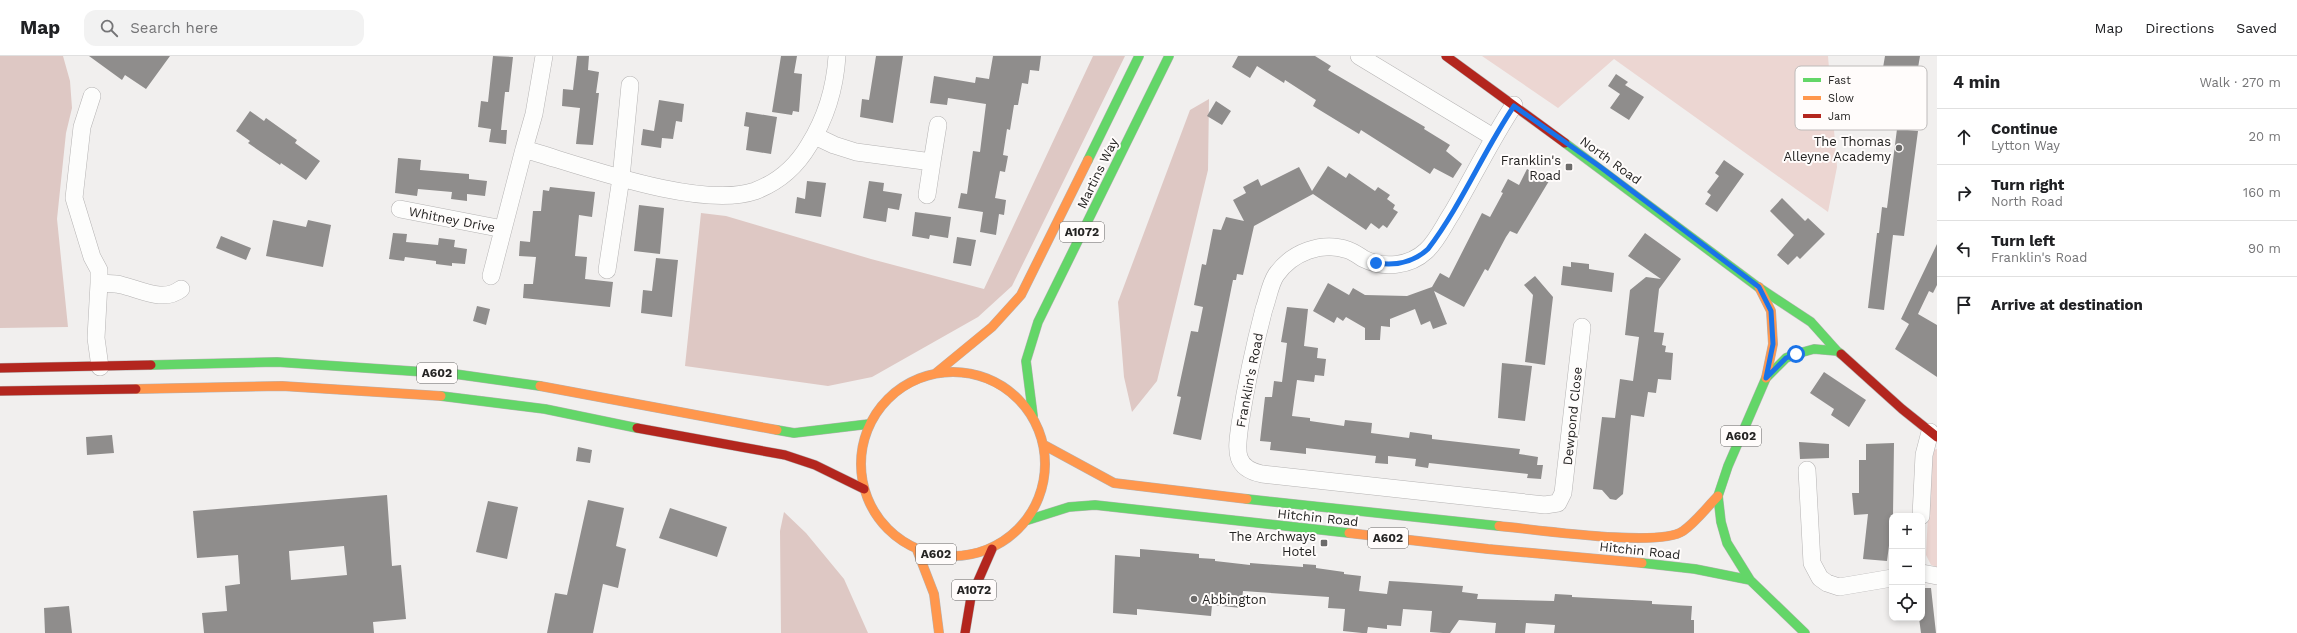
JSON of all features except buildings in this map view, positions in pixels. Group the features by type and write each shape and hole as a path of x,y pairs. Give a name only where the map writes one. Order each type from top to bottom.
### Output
{"main road":[{"name":"A1072","path":"936,373 967,345 994,327 1010,312 1021,296 1139,56"},
{"name":"Martins Way","path":"1033,416 1026,360 1038,322 1169,56"},
{"name":"North Road","path":"1446,56 1605,171 1759,287 1790,307 1826,334 1837,351 1862,371 1902,409 1934,434"},
{"name":"North Road","path":"1759,287 1771,311 1773,344 1766,378"},
{"name":"A602","path":"1805,633 1788,619 1750,580 1724,532 1718,496 1728,466 1766,378 1786,358 1796,354 1814,349 1837,351"},
{"name":"A602","path":"0,368 277,362 455,374 578,392 794,432 869,424"},
{"name":"A602","path":"936,373 974,373 1005,386 1033,416 1044,446 1044,482 1028,520 992,549 955,557 917,550 894,536 876,516 864,490 861,449 869,424 894,392 915,380 936,373"},
{"name":"A602","path":"0,391 282,386 456,397 545,409 688,438 785,455 815,465 864,490"},
{"name":"Hitchin Road","path":"1044,446 1114,483 1285,504 1601,536 1655,538 1669,536 1682,531 1718,496"},
{"name":"Hitchin Road","path":"1028,520 1069,507 1095,505 1488,548 1659,564 1695,569 1750,580"},
{"name":"A1072","path":"965,633 971,597 992,549"},
{"name":"A1072","path":"917,550 934,594 939,633"},
{"path":"1788,619 1790,633"}],"street":[{"name":"Whitney Drive","path":"491,276 501,261 503,229 534,114 544,56"},
{"path":"524,149 622,178 672,190 730,195 754,191 783,176 803,156 815,136 833,89 837,56"},
{"path":"1359,56 1493,138"},
{"path":"607,270 622,178 630,86"},
{"path":"92,96 82,127 74,198 92,258 99,270 96,338 100,367"},
{"name":"Franklin's Road","path":"1514,106 1493,138 1473,177 1437,238 1422,255 1406,262 1386,265 1364,259 1348,250 1320,247 1300,254 1282,266 1271,284 1257,337 1245,392 1238,453 1241,462 1248,469 1262,474 1545,505 1558,503"},
{"path":"927,195 938,125"},
{"path":"815,136 834,145 856,152 932,162"},
{"name":"Whitney Drive","path":"400,209 503,229"},
{"path":"99,283 120,285 150,294 174,294 181,289"},
{"name":"Dewpond Close","path":"1558,503 1563,493 1582,327"},
{"path":"1921,513 1924,455 1934,434"},
{"path":"1807,470 1812,563 1820,578 1827,583 1839,587 1889,579"},
{"path":"1925,574 1937,576"}],"shaded area":[{"path":"0,56 63,56 70,81 72,108 66,133 57,219 68,327 0,328"},
{"path":"1093,56 1125,56 1012,286 978,317 872,377 828,386 685,366 701,213 726,216 871,259 984,289"},
{"path":"1482,56 1828,56 1829,66 1795,66 1795,130 1834,130 1837,167 1828,212 1614,59 1558,108"},
{"path":"1209,99 1208,170 1157,381 1132,412 1124,377 1118,302 1190,110"},
{"path":"1937,449 1937,567 1931,565 1926,555 1931,454 1933,450"},
{"path":"784,512 806,533 844,579 868,633 781,633 780,531"}],"traffic: fast":[{"path":"1088,160 1139,56"},
{"path":"1033,416 1026,361 1038,322 1169,56"},
{"path":"1565,143 1758,287 1811,322 1837,351"},
{"path":"1805,633 1750,580 1727,543 1721,522 1718,496 1728,466 1766,378 1786,358 1796,354 1814,349 1837,351 1841,354"},
{"path":"151,365 277,362 455,374 540,386"},
{"path":"441,396 545,409 637,428"},
{"path":"777,430 794,433 869,424"},
{"path":"1247,499 1499,526"},
{"path":"1028,520 1069,507 1095,505 1349,533"},
{"path":"1642,563 1695,569 1750,580"}],"traffic: slow":[{"path":"936,373 992,327 1021,295 1088,160"},
{"path":"1759,287 1771,311 1773,344 1766,378"},
{"path":"953,372 971,374 988,379 1004,388 1018,399 1029,413 1038,429 1043,446 1045,464 1043,482 1038,499 1029,515 1018,529 1004,540 988,549 971,554 953,556 935,554 918,549 902,540 888,529 877,515 868,499 863,482 861,464 863,446 868,429 877,413 888,399 902,388 918,379 935,374 953,372"},
{"path":"136,389 282,386 441,396"},
{"path":"540,386 777,430"},
{"path":"1044,445 1114,483 1247,499"},
{"path":"1499,526 1623,538 1670,536 1683,531 1688,527 1718,496"},
{"path":"1349,533 1488,549 1642,563"},
{"path":"917,550 934,594 939,633"}],"traffic: jam":[{"path":"1446,56 1565,143"},
{"path":"1841,354 1902,409 1937,437"},
{"path":"0,368 151,365"},
{"path":"0,391 136,389"},
{"path":"637,428 785,455 815,465 864,489"},
{"path":"965,633 971,597 992,549"}],"place":[{"name":"The Thomas Alleyne Academy","path":"1899,148"},
{"name":"Franklin's Road","path":"1569,167"},
{"name":"The Archways Hotel","path":"1324,543"},
{"name":"Abbington","path":"1194,599"}],"route":[{"path":"1376,263 1396,265 1422,255 1428,249 1437,238 1473,177 1493,138 1514,106 1599,166 1759,287 1771,311 1773,344 1766,378 1786,358 1796,354"}]}
